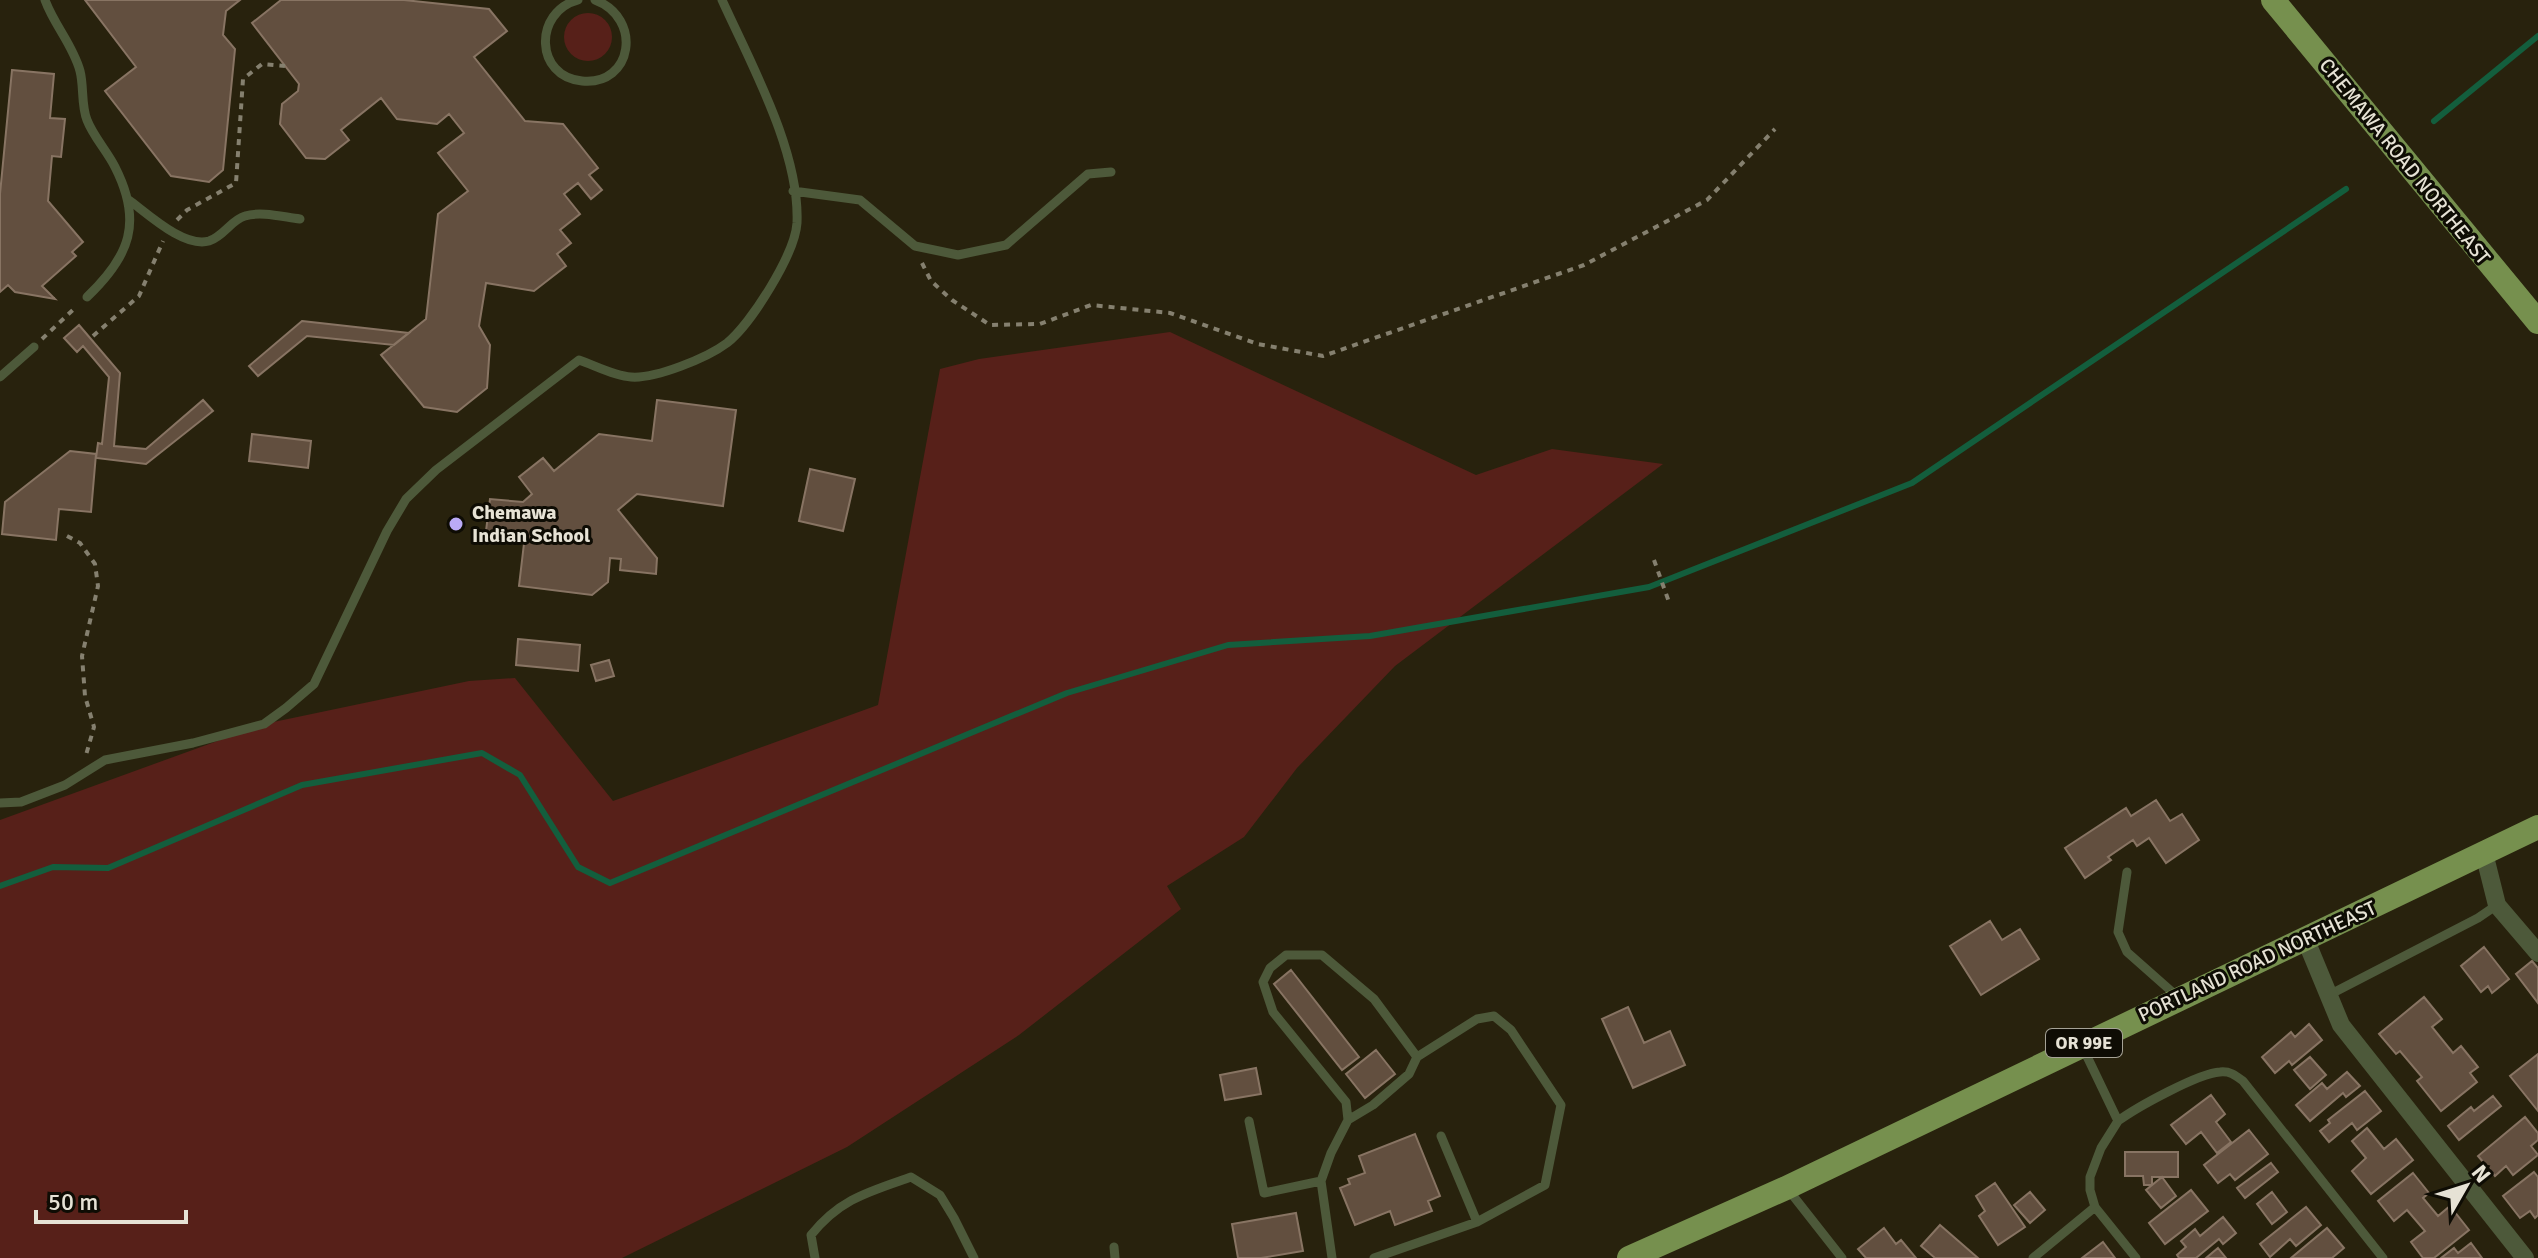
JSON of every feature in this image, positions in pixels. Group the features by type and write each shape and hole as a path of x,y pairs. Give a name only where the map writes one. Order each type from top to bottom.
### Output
{"main road":[{"name":"CHEMAWA ROAD NORTHEAST","path":"2273,0 2538,322"},
{"name":"PORTLAND ROAD NORTHEAST","path":"1629,1258 1786,1188 2538,827"}],"street":[{"path":"2484,853 2497,905 2538,953"},
{"path":"2305,938 2341,1025 2525,1258"}],"lane":[{"path":"45,0 68,39 81,73 86,119 115,167 129,200 132,222 124,248 108,277 87,297"},
{"path":"578,0 556,4 545,46 558,71 583,81 597,80 610,74 626,52 624,25 617,13 595,0"},
{"path":"0,803 21,802 65,785 105,760 231,734 264,724 314,684 387,531 406,499 436,470 579,360 631,377 676,370 727,343 768,292 790,248 797,225 783,137 722,0"},
{"path":"793,191 860,200 915,246 958,255 1006,245 1088,174 1111,172"},
{"path":"129,200 168,229 191,241 209,241 241,217 254,214 300,219"},
{"path":"0,377 34,347"},
{"path":"2127,872 2118,932 2127,952 2179,998"},
{"path":"2327,996 2478,918 2497,905"},
{"path":"1348,1120 1346,1102 1273,1012 1263,982 1270,968 1286,955 1322,955 1374,999 1417,1057"},
{"path":"1332,1258 1321,1181 1348,1120 1373,1105 1409,1074 1417,1057 1477,1019 1494,1016 1511,1030 1561,1105 1545,1185 1477,1222 1374,1258"},
{"path":"2081,1044 2118,1121"},
{"path":"2136,1258 2095,1207 2090,1177 2101,1148 2118,1121 2139,1107 2211,1073 2232,1073 2243,1081 2383,1258"},
{"path":"1249,1121 1264,1193 1321,1181"},
{"path":"1441,1136 1477,1222"},
{"path":"815,1258 811,1235 827,1215 860,1195 911,1177 940,1195 974,1258"},
{"path":"1786,1188 1842,1258"},
{"path":"2033,1258 2095,1207"}],"path":[{"path":"93,336 139,296 168,229 187,210 236,183 243,79 262,64 285,66"},
{"path":"915,246 931,281 952,300 990,325 1040,324 1091,305 1170,313 1258,344 1323,356 1584,265 1707,200 1775,129"},
{"path":"34,347 87,297"},
{"path":"65,785 88,751 94,727 85,696 82,656 98,586 95,564 80,543 67,536"},
{"path":"1654,560 1669,602"}],"shaded area":[{"path":"588,13 605,20 612,37 605,54 588,61 571,54 564,37 571,20"},
{"path":"1170,332 1476,475 1552,449 1663,464 1395,666 1297,768 1244,837 1167,886 1181,909 1019,1035 847,1147 622,1258 0,1258 0,820 264,724 469,681 515,678 613,801 878,705 940,369 979,359"}],"building":[{"path":"85,0 240,0 226,11 223,35 235,49 223,170 209,182 171,176 105,91 136,67"},
{"path":"281,0 404,0 489,9 507,31 474,57 525,121 563,124 598,168 589,175 602,190 591,199 578,183 564,194 580,214 560,230 571,243 557,254 566,266 534,291 486,283 479,326 490,345 487,388 457,412 424,407 381,355 426,319 438,214 468,191 438,153 464,133 449,114 437,124 397,119 381,98 341,130 349,140 325,159 306,158 280,124 282,104 298,91 299,84 252,23"},
{"path":"12,70 54,74 50,118 65,119 61,157 52,156 48,201 83,242 72,252 76,256 42,286 55,299 15,292 8,285 0,292 0,194"},
{"path":"302,321 409,333 394,345 307,336 258,376 249,366"},
{"path":"79,325 120,373 114,446 146,449 203,400 213,411 146,464 96,458 98,443 102,444 109,377 83,346 77,352 64,338"},
{"path":"657,400 736,410 723,506 637,494 618,510 657,558 656,574 620,570 621,559 610,558 608,582 592,595 519,586 525,535 486,531 490,499 523,502 532,494 519,477 543,458 554,471 599,434 652,441"},
{"path":"252,434 311,441 308,468 249,461"},
{"path":"70,451 96,454 91,512 59,509 56,540 2,534 5,502"},
{"path":"810,469 855,479 843,531 799,521"},
{"path":"518,639 580,645 578,671 516,665"},
{"path":"609,660 614,676 596,681 591,665"},
{"path":"2156,800 2170,821 2182,814 2199,840 2166,863 2149,838 2137,846 2133,840 2085,878 2065,848 2126,808 2131,816"},
{"path":"1990,921 2002,940 2020,929 2039,959 1981,995 1950,946"},
{"path":"2484,947 2509,979 2492,993 2488,986 2481,992 2461,966"},
{"path":"2532,961 2538,968 2538,1003 2516,974"},
{"path":"1291,970 1359,1057 1342,1070 1274,984"},
{"path":"2424,997 2442,1019 2432,1027 2453,1053 2461,1046 2478,1067 2470,1073 2477,1082 2441,1111 2417,1081 2422,1077 2400,1051 2396,1054 2379,1034"},
{"path":"1628,1007 1644,1043 1670,1031 1685,1065 1633,1088 1602,1019"},
{"path":"2309,1024 2322,1040 2292,1065 2289,1061 2275,1073 2262,1057 2291,1032 2295,1037"},
{"path":"1376,1050 1395,1074 1365,1098 1346,1074"},
{"path":"2538,1054 2538,1111 2510,1076"},
{"path":"2310,1057 2326,1075 2310,1089 2294,1070"},
{"path":"1256,1068 1261,1094 1225,1100 1220,1075"},
{"path":"2347,1072 2360,1086 2346,1097 2343,1093 2310,1121 2296,1105 2322,1083 2327,1089"},
{"path":"2365,1091 2381,1111 2357,1130 2352,1123 2329,1142 2320,1131 2330,1123 2328,1120"},
{"path":"2211,1095 2225,1114 2216,1122 2231,1142 2217,1153 2201,1132 2186,1144 2171,1125"},
{"path":"2493,1096 2501,1106 2459,1140 2448,1126 2471,1107 2474,1111"},
{"path":"2525,1117 2538,1133 2538,1140 2531,1146 2538,1155 2513,1175 2506,1166 2495,1176 2478,1156"},
{"path":"2367,1128 2384,1149 2396,1139 2413,1160 2371,1194 2352,1171 2366,1158 2352,1141"},
{"path":"2249,1130 2268,1154 2235,1180 2230,1174 2218,1183 2204,1165"},
{"path":"1415,1134 1440,1196 1428,1201 1432,1211 1395,1225 1390,1211 1355,1225 1340,1188 1350,1184 1348,1179 1365,1173 1359,1156"},
{"path":"2125,1152 2178,1152 2178,1177 2152,1177 2152,1185 2144,1185 2143,1176 2125,1176"},
{"path":"2271,1163 2278,1172 2245,1198 2237,1188"},
{"path":"2534,1172 2538,1177 2538,1215 2535,1218 2530,1211 2520,1218 2503,1196"},
{"path":"2413,1173 2429,1193 2423,1198 2438,1216 2450,1206 2469,1230 2434,1258 2423,1258 2411,1242 2425,1231 2407,1210 2394,1221 2378,1201"},
{"path":"2162,1177 2176,1196 2161,1208 2146,1190"},
{"path":"1995,1183 2025,1227 1998,1245 1979,1216 1985,1211 1976,1196"},
{"path":"2191,1190 2208,1211 2165,1244 2149,1223"},
{"path":"2030,1192 2045,1210 2030,1223 2014,1205"},
{"path":"2272,1192 2287,1212 2272,1224 2257,1204"},
{"path":"2306,1207 2321,1225 2296,1246 2290,1239 2270,1257 2260,1244"},
{"path":"1296,1213 1303,1251 1261,1258 1238,1258 1232,1224"},
{"path":"2223,1217 2236,1233 2223,1244 2219,1239 2196,1258 2179,1258 2177,1255 2186,1247 2181,1241 2195,1229 2200,1236"},
{"path":"1940,1225 1978,1258 1935,1258 1921,1246"},
{"path":"1884,1228 1896,1244 1901,1240 1916,1258 1866,1258 1858,1249"},
{"path":"2327,1228 2344,1248 2332,1258 2291,1258"},
{"path":"2103,1242 2115,1258 2082,1258"},
{"path":"2471,1243 2482,1258 2441,1258 2454,1248 2458,1253"},
{"path":"2218,1248 2226,1258 2206,1258"}],"waterway":[{"path":"2434,121 2538,36"},
{"path":"0,886 53,867 108,868 302,785 482,753 520,775 578,867 610,883 1067,693 1228,645 1370,636 1649,587 1912,483 2346,189"}],"place":[{"name":"Chemawa Indian School","path":"456,524"}]}
